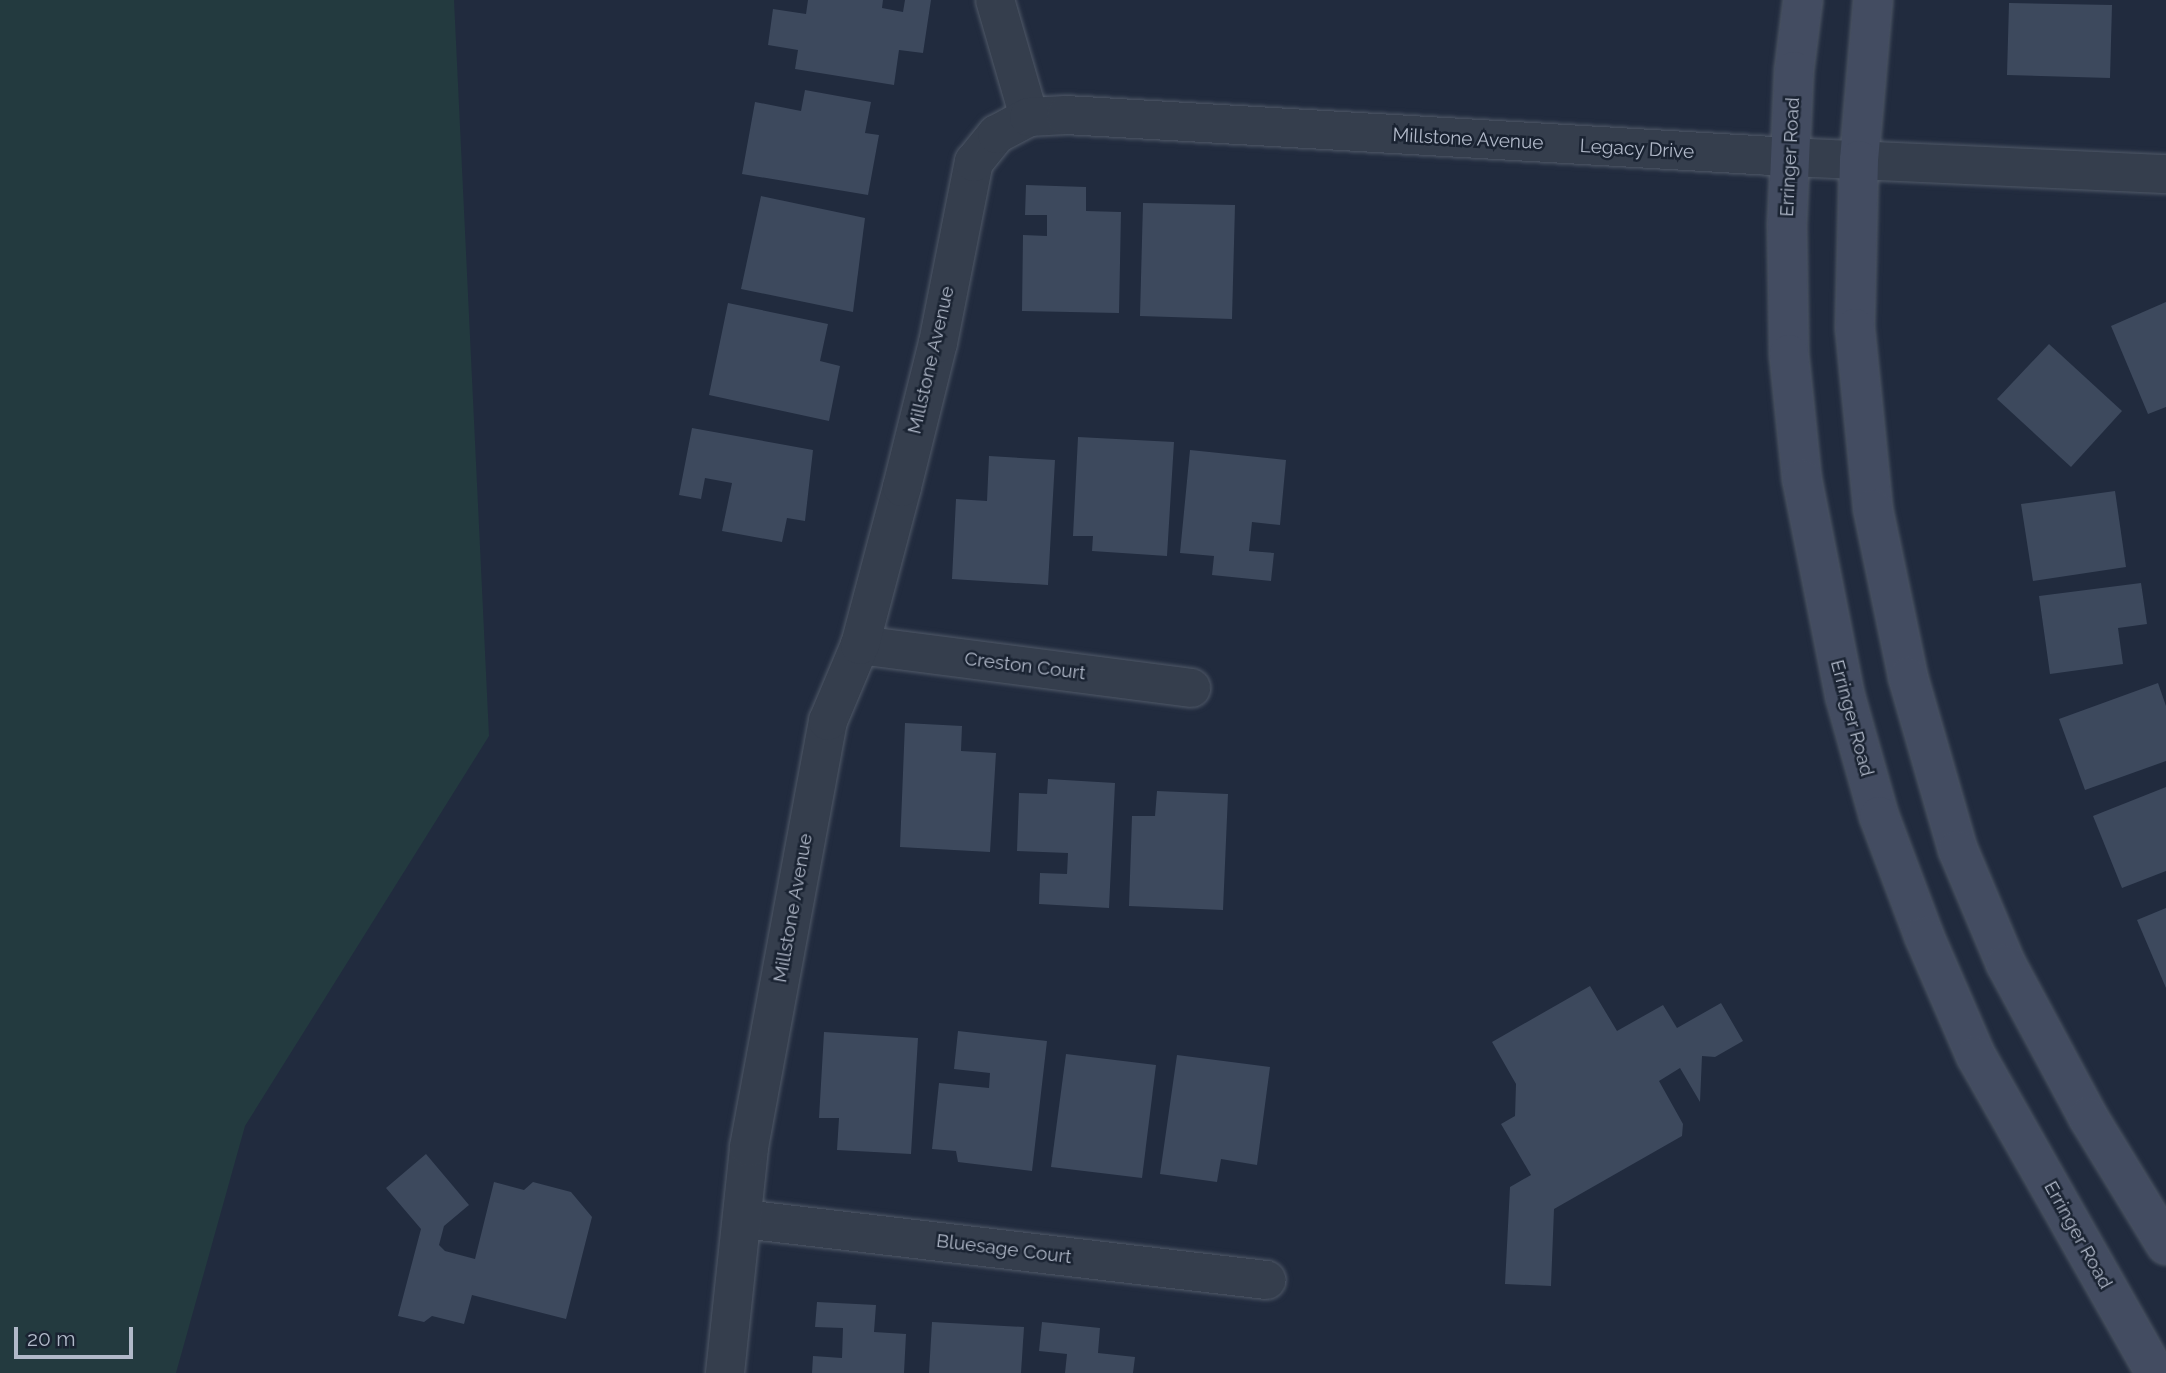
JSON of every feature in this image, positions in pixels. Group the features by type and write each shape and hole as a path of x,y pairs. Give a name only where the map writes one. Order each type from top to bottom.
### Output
{"main road":[{"name":"Erringer Road","path":"1803,0 1790,157 1789,354 1802,480 1824,608 1879,816 1924,936 1976,1056 2155,1373"},
{"path":"1872,0 1859,160 1856,342 1873,509 1908,677 1958,850 2006,964 2088,1117 2166,1245"}],"street":[{"path":"995,0 1058,116"},
{"name":"Millstone Avenue","path":"725,1373 749,1147 828,721 860,645 938,343 974,162 997,134 1058,116 1790,157"},
{"path":"1790,157 2166,174"},
{"name":"Creston Court","path":"860,645 1191,688"},
{"name":"Bluesage Court","path":"743,1219 1266,1280"}],"green space":[{"path":"0,0 454,0 489,736 245,1126 176,1373 0,1373"}],"building":[{"path":"808,0 883,0 882,8 903,12 905,0 931,0 923,53 899,50 894,85 795,69 798,50 768,45 773,9 806,14"},
{"path":"2009,3 2112,5 2110,78 2007,75"},
{"path":"805,90 871,102 865,133 879,135 868,195 742,174 755,102 801,111"},
{"path":"1026,185 1086,187 1086,211 1121,212 1119,313 1022,311 1023,235 1047,236 1047,215 1025,215"},
{"path":"761,196 865,218 853,312 741,289"},
{"path":"1143,203 1235,205 1232,319 1140,316"},
{"path":"2166,302 2166,407 2148,414 2111,326"},
{"path":"728,303 828,324 820,361 840,366 829,421 709,395"},
{"path":"2049,344 2122,411 2071,467 1997,399"},
{"path":"692,428 813,450 805,521 787,518 782,542 722,531 732,483 705,478 701,499 679,495"},
{"path":"1078,437 1174,442 1167,556 1092,551 1093,536 1073,536"},
{"path":"1190,450 1286,460 1280,525 1252,522 1249,551 1274,553 1271,581 1212,575 1214,556 1180,553"},
{"path":"989,456 1055,460 1048,585 952,579 956,499 987,501"},
{"path":"2115,491 2126,567 2033,581 2021,504"},
{"path":"2141,583 2147,624 2118,628 2123,664 2050,674 2039,596"},
{"path":"2158,683 2166,706 2166,761 2085,790 2059,719"},
{"path":"905,723 962,726 961,751 996,753 990,852 900,847"},
{"path":"1048,779 1115,783 1109,908 1039,904 1040,873 1067,874 1068,853 1017,851 1019,793 1047,794"},
{"path":"2166,787 2166,871 2122,888 2093,816"},
{"path":"1157,791 1228,794 1223,910 1129,906 1132,816 1155,816"},
{"path":"2166,908 2166,988 2137,920"},
{"path":"1590,986 1617,1031 1663,1005 1677,1028 1721,1003 1743,1041 1715,1057 1702,1056 1700,1102 1680,1068 1659,1081 1683,1124 1682,1136 1554,1209 1551,1286 1505,1284 1510,1187 1531,1175 1501,1124 1515,1116 1516,1084 1492,1042"},
{"path":"958,1031 1047,1041 1032,1171 958,1162 956,1151 932,1149 939,1083 989,1088 990,1073 954,1069"},
{"path":"824,1032 918,1038 911,1154 837,1150 839,1118 819,1118"},
{"path":"1066,1054 1156,1065 1142,1178 1051,1167"},
{"path":"1177,1055 1270,1067 1257,1165 1221,1159 1217,1182 1160,1174"},
{"path":"426,1154 469,1205 444,1226 439,1245 445,1251 475,1259 494,1182 524,1190 533,1182 571,1192 592,1217 566,1319 472,1295 464,1324 432,1316 424,1322 398,1316 421,1229 386,1188"},
{"path":"817,1302 876,1305 874,1332 906,1334 904,1373 812,1373 813,1356 842,1358 843,1328 815,1327"},
{"path":"932,1322 1024,1327 1021,1373 929,1373"},
{"path":"1042,1322 1100,1328 1098,1353 1135,1357 1133,1373 1065,1373 1067,1354 1039,1351"}]}
